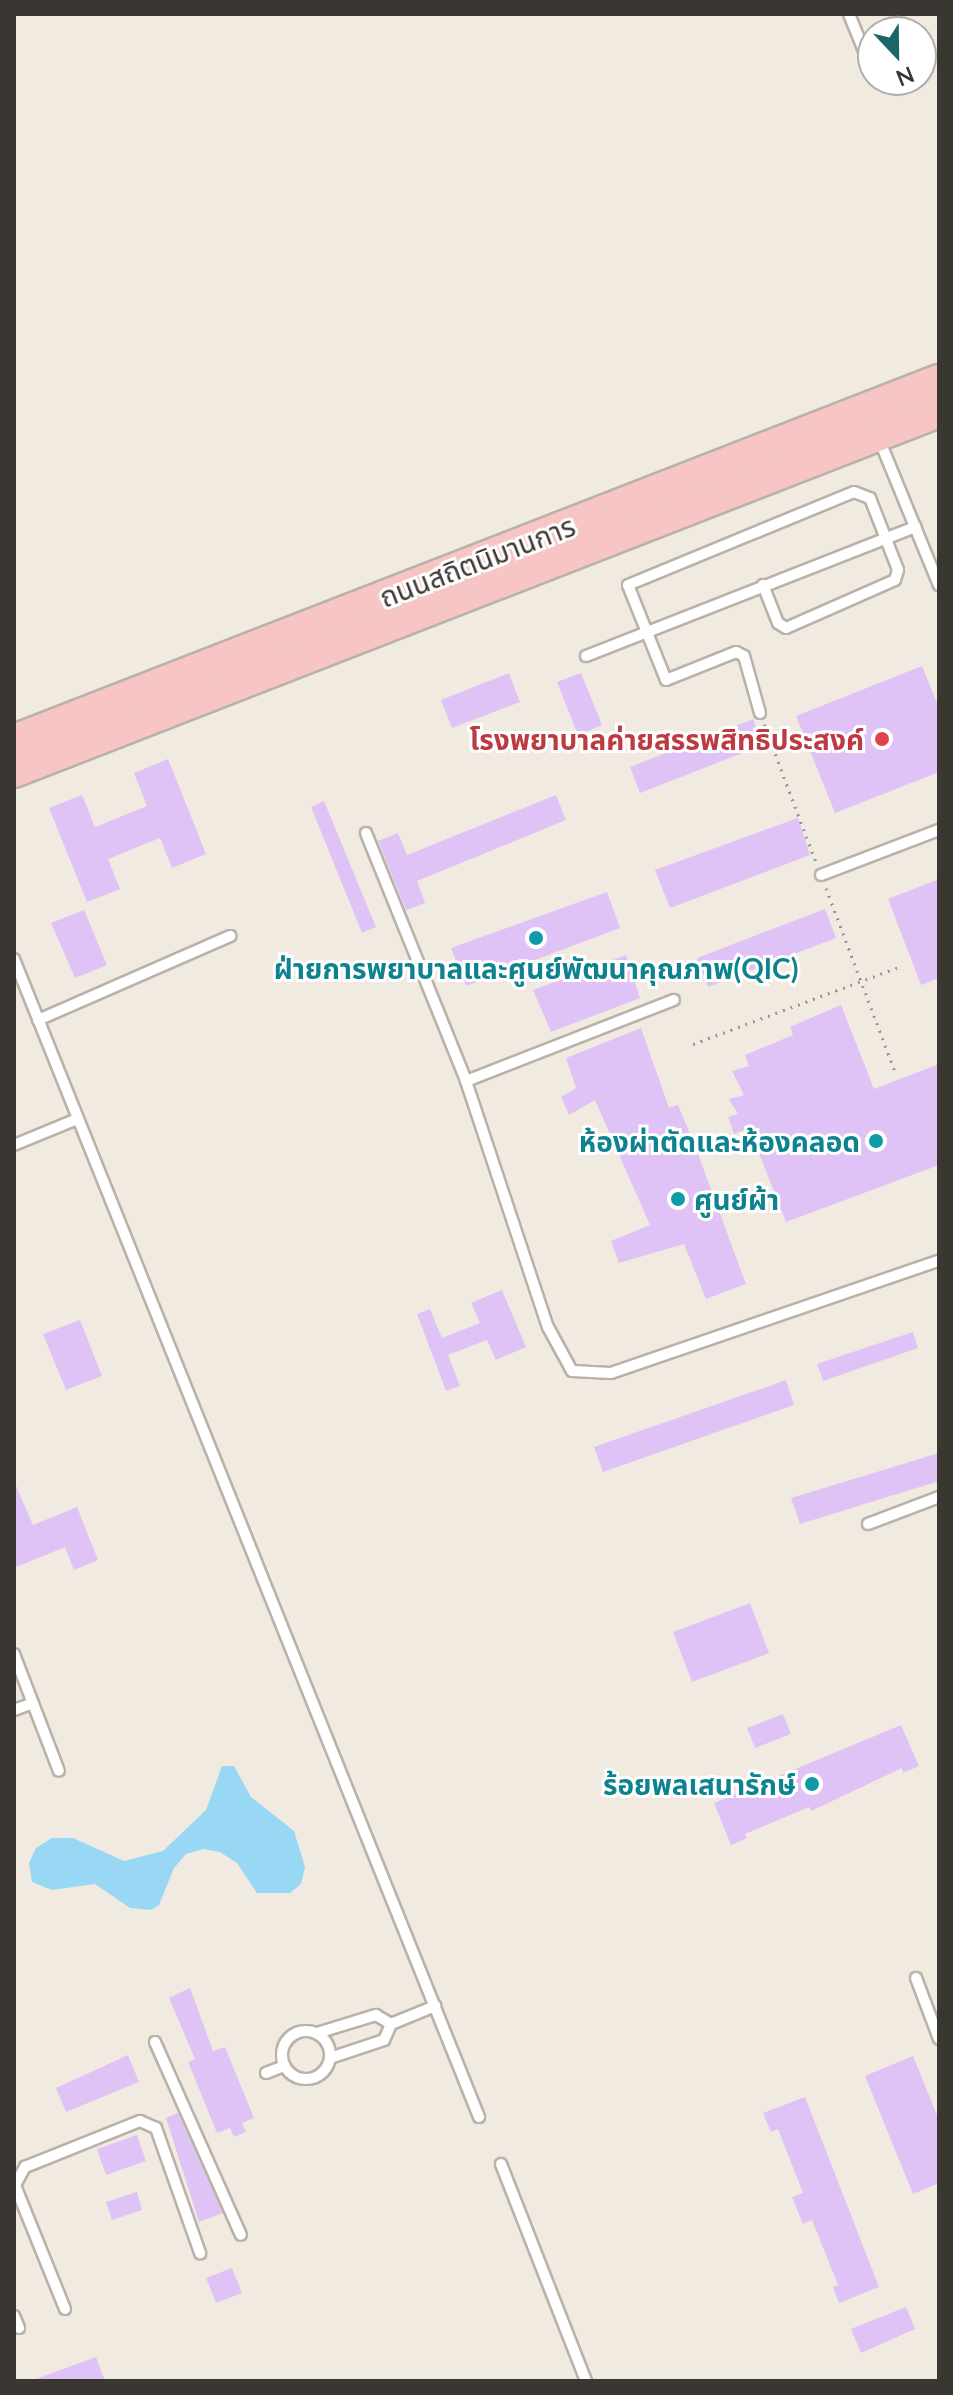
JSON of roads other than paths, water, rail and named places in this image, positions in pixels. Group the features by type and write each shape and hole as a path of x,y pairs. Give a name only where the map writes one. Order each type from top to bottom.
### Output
{"main road":[{"name":"ถนนสถิตนิมานการ","path":"14,772 873,423 939,380"},
{"name":"ถนนสถิตนิมานการ","path":"14,740 873,423 939,412"}],"lane":[{"path":"849,14 857,34"},
{"path":"873,423 939,585"},
{"path":"760,713 744,656 736,652 666,680 628,585 854,492 870,498 898,570 895,580 786,628 778,623 763,585"},
{"path":"586,656 886,536 916,527"},
{"path":"821,875 939,830"},
{"path":"366,833 466,1081 548,1327 572,1371 611,1373 939,1261"},
{"path":"38,1020 230,936"},
{"path":"14,959 479,2117"},
{"path":"466,1081 674,1000"},
{"path":"14,1145 77,1119"},
{"path":"868,1524 939,1497"},
{"path":"14,1654 59,1771"},
{"path":"14,1710 33,1703"},
{"path":"916,1978 939,2039"},
{"path":"330,2058 384,2040 391,2024 435,2006"},
{"path":"317,2033 328,2043 330,2058 323,2072 309,2079 294,2076 284,2066 281,2051 288,2037 302,2030 317,2033 376,2015 391,2024"},
{"path":"155,2042 241,2235"},
{"path":"266,2073 284,2066"},
{"path":"65,2309 15,2185 25,2167 140,2121 156,2128 200,2253"},
{"path":"501,2164 586,2381"},
{"path":"14,2316 19,2328"}],"water":[{"path":"222,1766 234,1766 251,1797 294,1831 305,1867 301,1884 290,1893 257,1893 237,1863 220,1852 203,1849 186,1854 174,1868 159,1905 151,1910 130,1908 95,1884 52,1890 32,1882 29,1863 36,1848 52,1838 73,1838 124,1861 163,1851 206,1810"}],"place":[{"name":"โรงพยาบาลค่ายสรรพสิทธิประสงค์","path":"882,739"},
{"name":"ฝ่ายการพยาบาลและศูนย์พัฒนาคุณภาพ(QIC)","path":"536,938"},
{"name":"ห้องผ่าตัดและห้องคลอด","path":"876,1141"},
{"name":"ศูนย์ผ้า","path":"678,1199"},
{"name":"ร้อยพลเสนารักษ์","path":"812,1784"}]}
